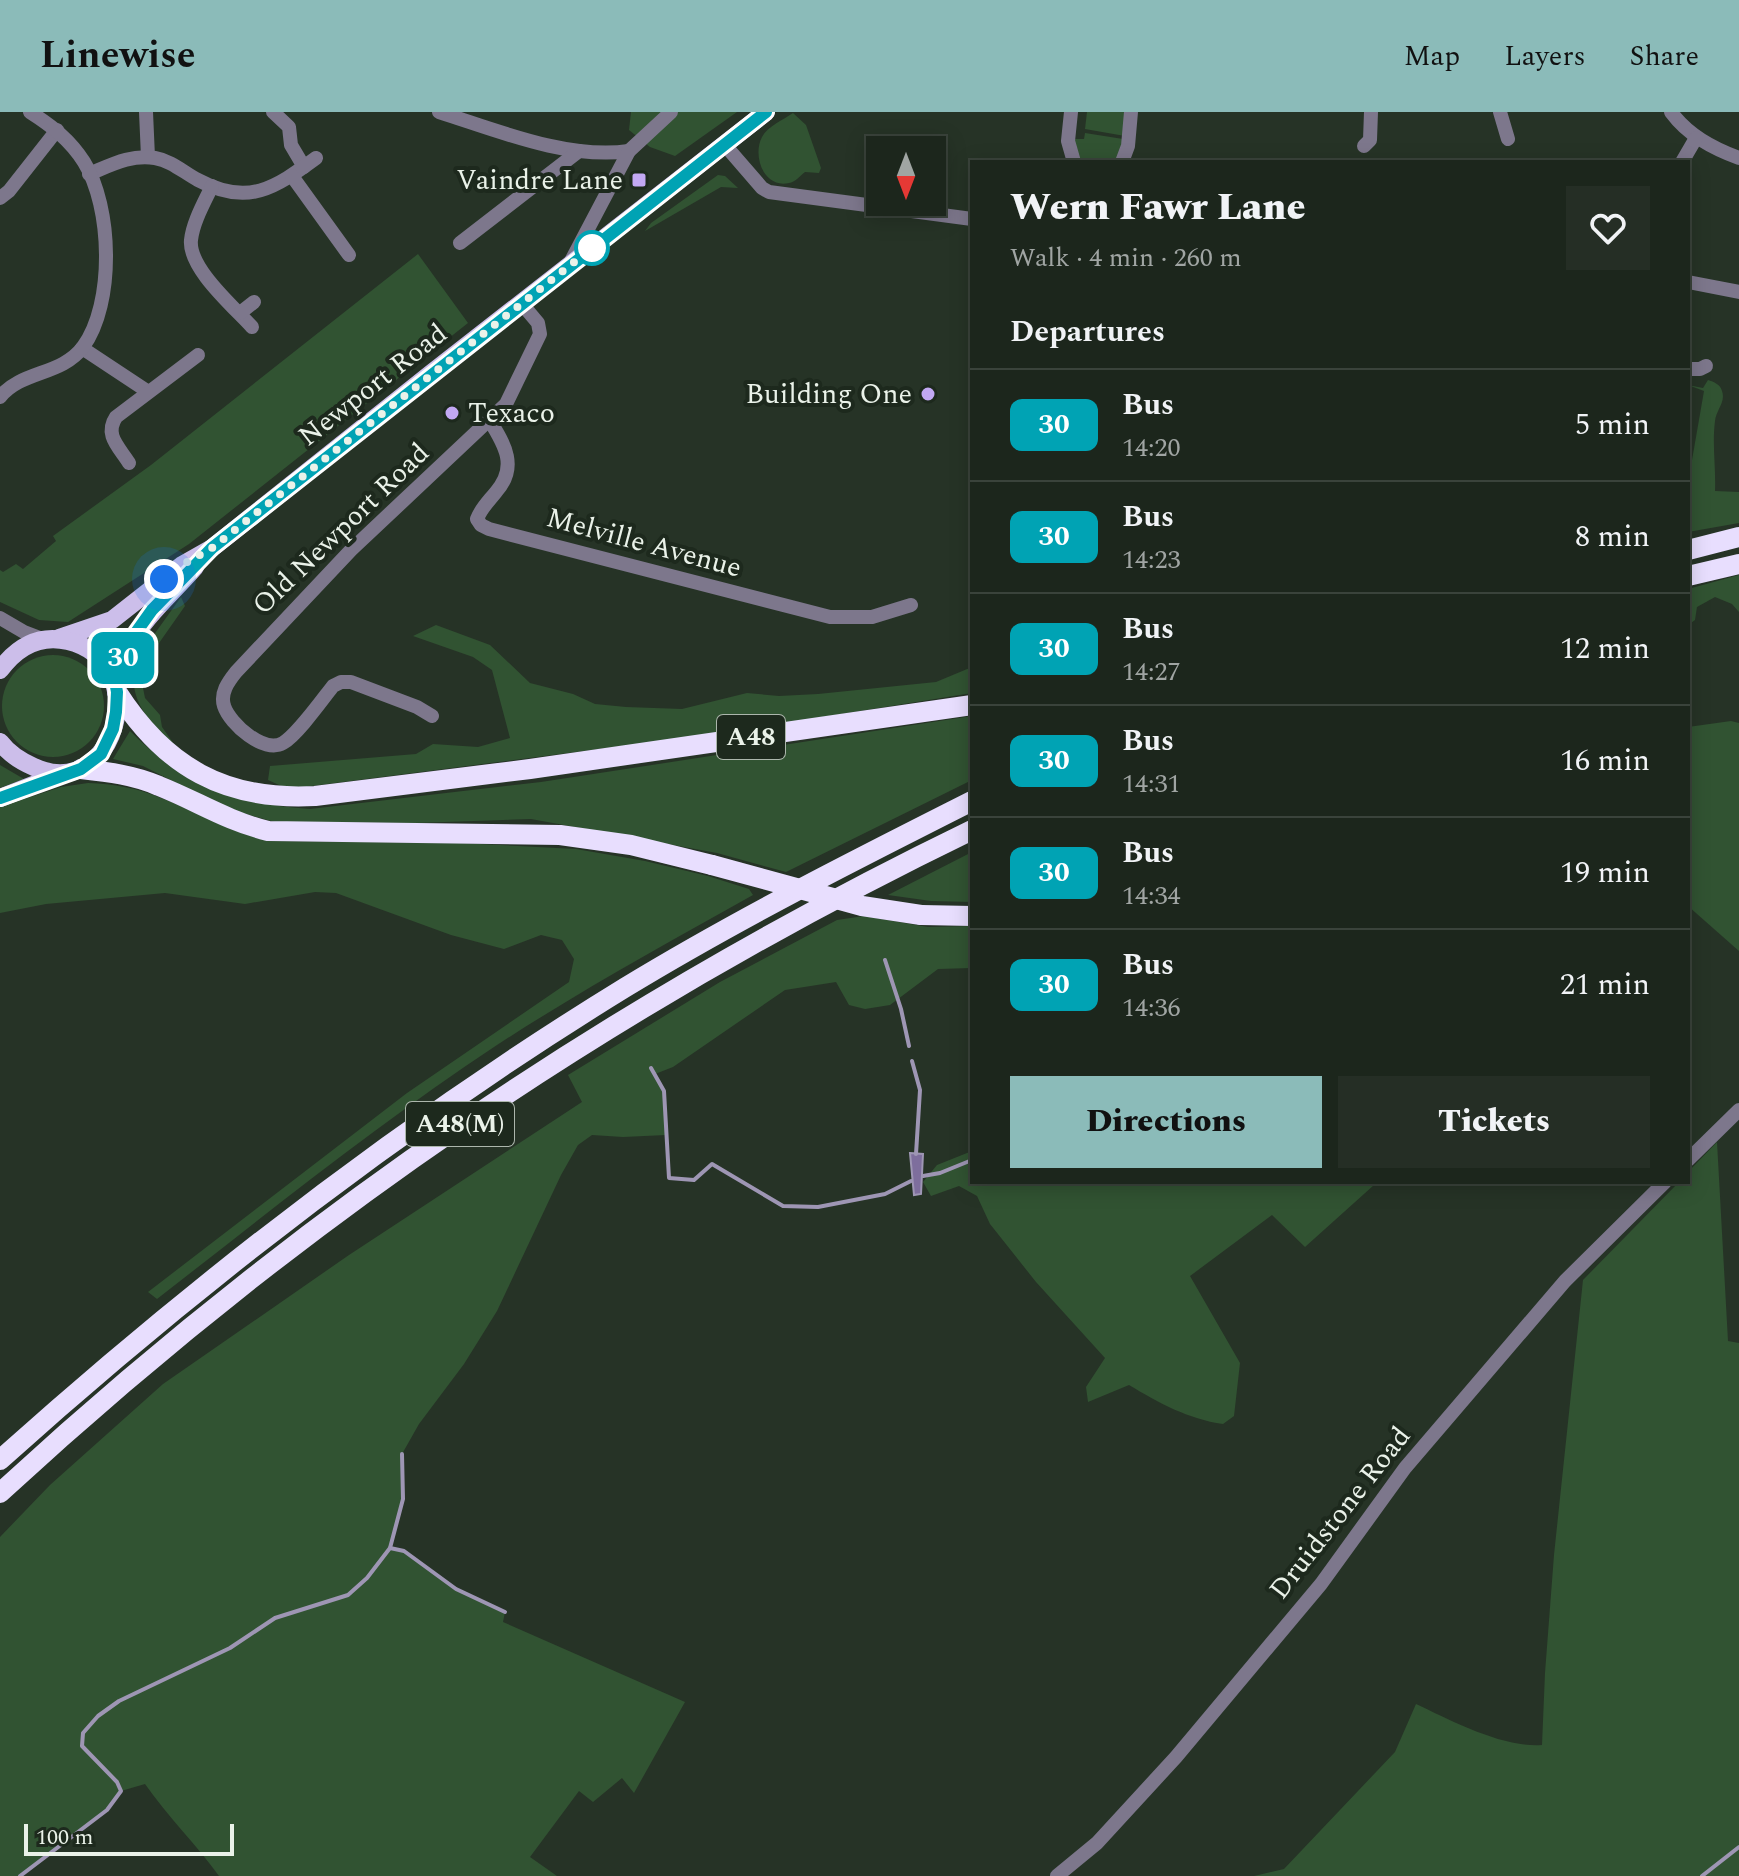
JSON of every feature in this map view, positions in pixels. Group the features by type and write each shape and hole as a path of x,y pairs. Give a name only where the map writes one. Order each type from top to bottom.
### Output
{"highway":[{"path":"1690,549 1739,537"},
{"path":"1690,576 1739,564"},
{"name":"A48","path":"116,686 146,732 194,770 242,792 282,798 530,769 970,705"},
{"path":"71,772 137,778 236,823 268,831 517,832 560,835 631,845 862,906 921,915 970,916"},
{"name":"A48(M)","path":"0,1460 219,1271 434,1112 561,1028 709,939 970,802"},
{"name":"A48(M)","path":"0,1493 203,1315 342,1208 436,1141 578,1046 726,958 866,882 970,831"}],"main road":[{"name":"Newport Road","path":"0,670 25,645 112,620 182,565 212,548 766,112"},
{"name":"Newport Road","path":"71,772 94,761 106,746 115,721 116,686 127,648 141,625 212,548"},
{"path":"52,639 79,643 92,650 106,663 116,686"},
{"path":"0,742 16,758 44,772 71,772"},
{"path":"0,798 71,772"}],"street":[{"path":"0,397 16,382 61,366 82,348 96,321 102,295 105,260 102,214 89,174 69,142 30,112"},
{"path":"146,112 148,157"},
{"path":"273,112 289,127 291,145 349,255"},
{"path":"439,112 511,135 579,151 629,151"},
{"name":"Newport Road","path":"568,266 629,151 671,112"},
{"path":"1071,112 1068,141 1073,160"},
{"path":"1123,160 1128,146 1131,112"},
{"path":"1364,146 1370,140 1371,112"},
{"path":"1500,112 1508,139"},
{"path":"1671,112 1696,138 1739,158"},
{"path":"0,198 9,191 57,130"},
{"path":"1683,160 1696,138"},
{"path":"724,144 769,192 970,219"},
{"path":"460,243 579,151"},
{"path":"89,174 124,159 148,157 173,163 212,186 238,194 276,186 304,167"},
{"path":"212,186 190,243 193,272 252,327"},
{"path":"1690,282 1739,292"},
{"path":"240,313 254,302"},
{"name":"Old Newport Road","path":"432,716 417,707 351,682 341,682 333,686 291,736 282,744 270,747 260,745 231,718 224,706 226,684 351,550 490,421 512,395 540,334 538,323 522,304"},
{"path":"82,348 147,391"},
{"path":"129,463 111,436 111,424 147,391 198,355"},
{"path":"1690,369 1706,366"},
{"name":"Melville Avenue","path":"490,421 503,441 509,464 502,485 477,519 489,529 830,617 872,617 911,605"},
{"path":"0,618 52,639"},
{"path":"1690,1158 1739,1110"},
{"name":"Druidstone Road","path":"1057,1876 1097,1843 1176,1757 1321,1584 1405,1468 1565,1281 1663,1184"}],"green space":[{"path":"631,112 737,112 675,156 650,147 629,130"},
{"path":"1087,112 1127,112 1125,136 1085,129"},
{"path":"793,113 806,125 821,168 819,173 805,172 789,183 780,184 762,169 759,145 768,130"},
{"path":"1085,133 1123,139 1119,160 1077,160 1074,139 1084,139"},
{"path":"718,175 725,176 738,188 721,187 645,231 651,223"},
{"path":"418,254 468,323 189,544 68,622 39,620 0,602 0,570 3,572 16,564 23,569 56,541 53,536 151,465"},
{"path":"1708,380 1718,385 1723,395 1714,430 1715,491 1739,492 1739,523 1690,532 1690,472 1704,391 1690,385 1703,388"},
{"path":"1739,575 1739,612 1732,604 1715,597 1697,607 1695,620 1690,624 1690,588"},
{"path":"181,597 185,606 145,663 141,678 145,698 160,715 162,727 176,747 146,715 139,704 133,680 138,649 143,650"},
{"path":"436,625 490,645 530,683 573,694 595,704 682,709 747,693 779,696 818,694 936,682 970,668 970,693 724,733 288,789 268,780 270,766 416,754 433,744 478,747 510,738 492,670 473,657 413,636"},
{"path":"115,626 115,635 122,638 114,655 92,637"},
{"path":"53,655 72,659 89,670 100,687 104,706 100,725 89,742 72,753 53,757 34,753 17,742 6,725 2,706 6,687 17,670 34,659"},
{"path":"970,716 970,781 786,872 717,853 531,819 416,823 275,822 228,809 143,766 113,759 130,731 170,765 212,788 259,802 310,809 541,782"},
{"path":"1731,721 1739,723 1739,951 1690,908 1690,727"},
{"path":"0,765 24,779 0,788"},
{"path":"88,783 143,792 241,833 270,841 460,843 576,849 708,876 749,889 753,895 497,1045 410,1105 157,1299 148,1292 407,1093 569,982 574,959 562,940 541,935 504,949 451,935 336,893 315,892 245,904 165,893 46,904 0,913 0,807 61,787"},
{"path":"970,853 970,902 888,895"},
{"path":"864,916 928,927 970,926 970,968 938,969 890,1005 865,1009 849,1005 836,982 785,990 673,1067 655,1074 664,1091 666,1135 592,1135 578,1145 497,1311 464,1364 419,1424 402,1454 403,1499 390,1548 404,1551 456,1589 505,1612 503,1622 685,1702 634,1793 622,1778 593,1802 579,1791 530,1857 557,1876 219,1876 145,1784 121,1791 107,1810 20,1876 0,1876 0,1537 50,1485 163,1384 349,1255 582,1102 568,1075 720,982 837,920"},
{"path":"1717,1142 1728,1341 1739,1343 1739,1876 1254,1876 1284,1869 1395,1752 1416,1704 1494,1738 1542,1745 1554,1555 1583,1280 1677,1184 1690,1184 1690,1170"},
{"path":"970,1152 970,1184 1374,1185 1305,1247 1272,1215 1190,1276 1240,1363 1234,1416 1223,1424 1174,1409 1129,1385 1088,1402 1086,1387 1105,1358 1036,1282 990,1224 977,1196 959,1186 931,1196 923,1182 937,1165"}],"shaded area":[{"path":"910,1153 923,1154 921,1194 914,1195"}],"waterway":[{"path":"885,960 909,1046"},
{"path":"912,1061 920,1090 916,1154"},
{"path":"651,1068 664,1091 669,1178 694,1180 712,1164 783,1206 818,1207 885,1194 911,1181"},
{"path":"923,1176 970,1161"},
{"path":"20,1876 107,1810 121,1791 117,1782 82,1746 83,1733 98,1716 119,1701 230,1648 275,1618 348,1595 367,1578 390,1548 403,1499 402,1454"},
{"path":"390,1548 404,1551 456,1589 505,1612"},
{"path":"1702,1876 1739,1847"}],"bus line":[{"name":"30","path":"0,798 81,769 101,754 113,729 117,692 115,681 132,638 152,610 212,548 766,112"}],"place":[{"name":"Vaindre Lane","path":"639,180"},
{"name":"Building One","path":"928,394"},
{"name":"Texaco","path":"452,413"}],"route":[{"path":"164,579 212,548 592,248"}]}
